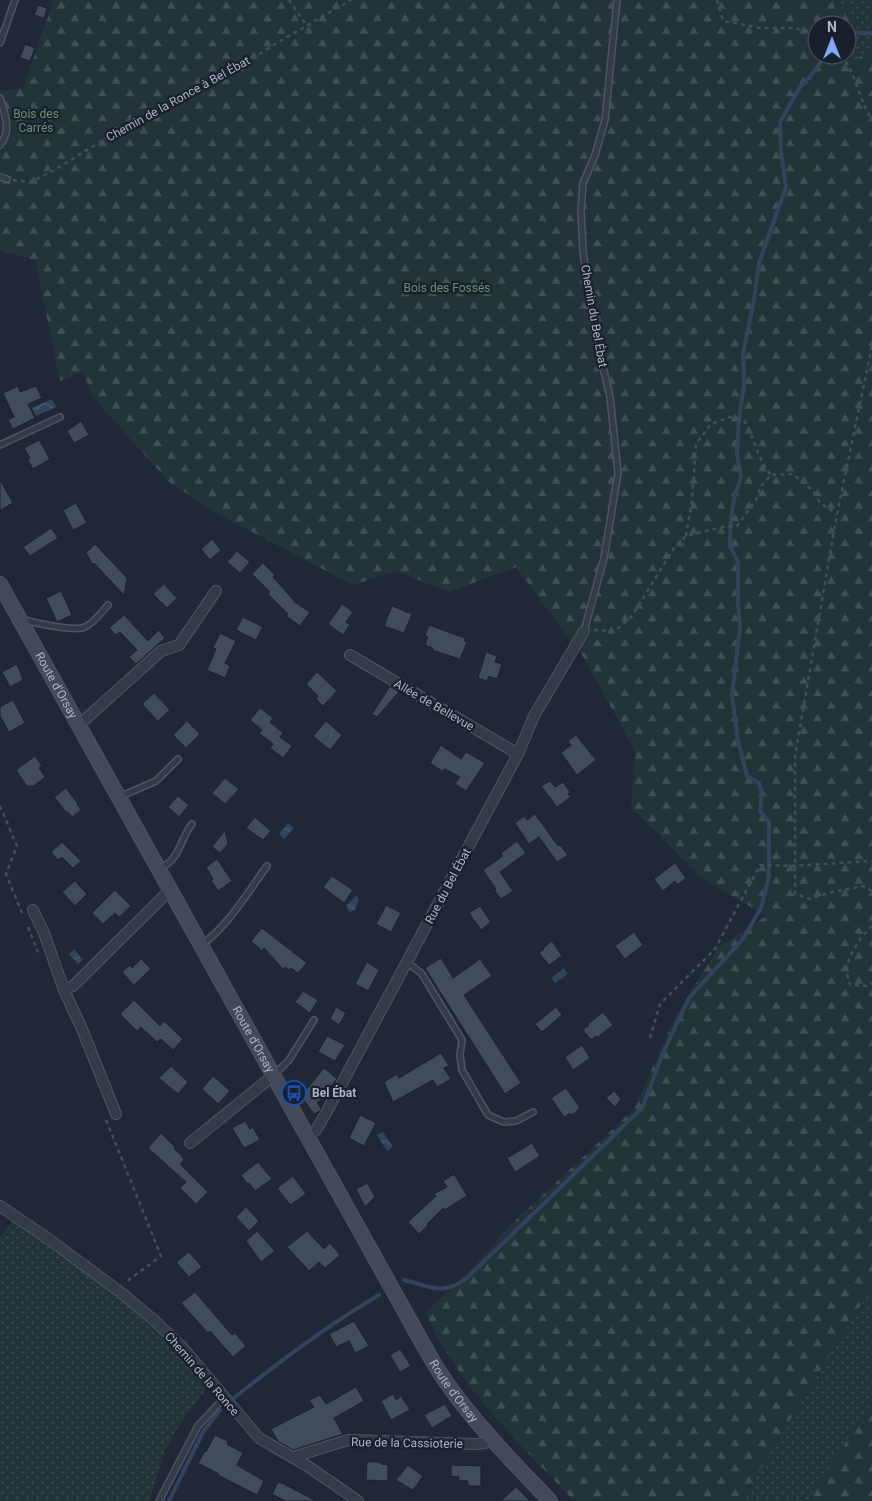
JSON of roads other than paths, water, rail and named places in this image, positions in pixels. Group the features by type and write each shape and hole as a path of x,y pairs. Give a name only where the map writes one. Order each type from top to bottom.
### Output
{"main road":[{"name":"Route d'Orsay","path":"0,584 428,1353 446,1382 491,1438 550,1501"}],"street":[{"path":"79,725 161,651 179,645 216,591"},
{"name":"Rue du Bel Ébat","path":"308,1136 316,1130 325,1115 518,754 534,716 585,629"},
{"name":"Allée de Bellevue","path":"350,655 518,754"},
{"path":"64,990 73,986 170,890"},
{"path":"33,910 44,933 64,990 116,1114"},
{"path":"190,1143 274,1075"},
{"name":"Chemin de la Ronce","path":"0,1206 50,1240 116,1289 155,1321 182,1348 259,1438 323,1475 358,1501"},
{"name":"Rue de la Cassioterie","path":"293,1457 348,1440 476,1444 484,1443 491,1438"}],"lane":[{"path":"0,43 15,0"},
{"name":"Chemin du Bel Ébat","path":"585,629 604,558 618,473 610,397 592,319 583,251 582,193 583,183 595,156 605,120 617,0"},
{"path":"0,98 7,120 5,139 0,146"},
{"path":"0,177 7,179"},
{"path":"0,445 60,417"},
{"path":"19,619 71,630 84,628 93,622 108,605"},
{"path":"119,797 156,781 178,759"},
{"path":"158,869 174,858 182,845 184,835 192,824"},
{"path":"201,945 210,939 223,924 266,866"},
{"path":"407,962 422,974 462,1040 460,1055 462,1070 488,1115 504,1122 516,1121 533,1112"},
{"path":"274,1075 288,1060 314,1020"},
{"path":"159,1501 198,1426 224,1398"}],"water":[{"path":"52,399 56,407 36,416 32,408"},
{"path":"288,823 294,828 284,839 279,834"},
{"path":"356,896 359,899 355,910 350,912 347,909 347,905"},
{"path":"74,949 83,960 78,964 69,954"},
{"path":"564,968 568,974 555,983 551,978"},
{"path":"383,1132 393,1147 387,1151 377,1135"}],"waterway":[{"path":"857,33 872,33"},
{"path":"404,1280 437,1288 451,1287 459,1284 642,1108 663,1053 689,998 743,939 761,908 769,876 769,822 760,811 762,793 759,783 747,776 738,741 732,695 740,628 738,562 730,546 731,518 734,499 741,477 737,455 739,419 744,385 743,353 753,306 759,263 786,187 781,153 780,122 800,87 819,65"},
{"path":"234,1398 305,1344 379,1295"},
{"path":"169,1501 203,1432 220,1410"}],"place":[{"name":"Bel Ébat","path":"294,1093"}],"park label":[{"name":"Bois des Carrés","path":"36,121"},
{"name":"Bois des Fossés","path":"447,288"}]}
